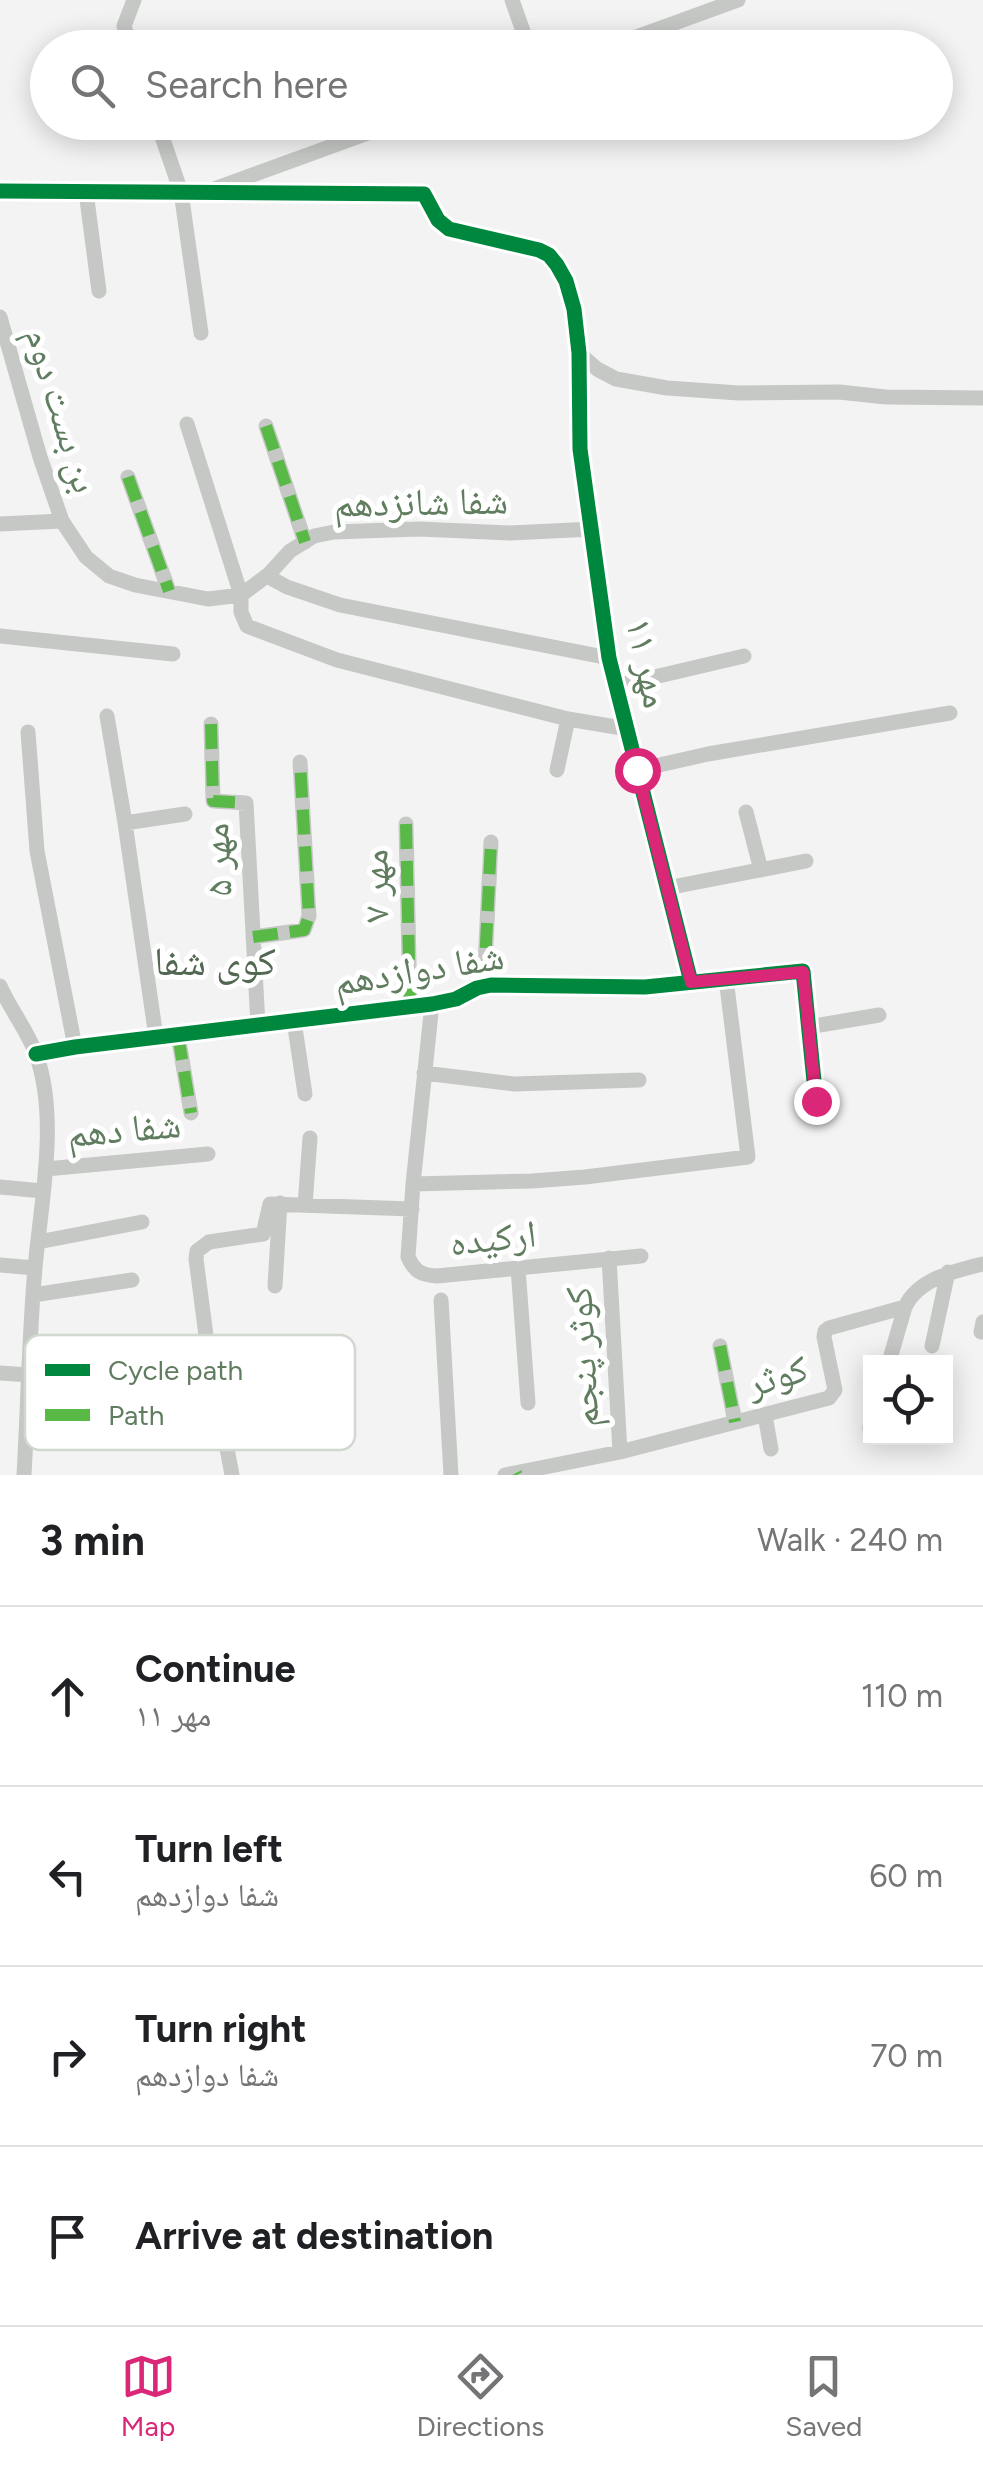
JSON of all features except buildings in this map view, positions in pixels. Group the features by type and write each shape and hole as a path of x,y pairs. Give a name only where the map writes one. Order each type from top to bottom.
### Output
{"street":[{"path":"125,30 134,0"},
{"path":"512,0 523,30"},
{"path":"656,30 738,0"},
{"path":"163,140 181,192 201,333"},
{"path":"0,191 205,192 348,140"},
{"path":"86,192 99,291"},
{"name":"مهر ۱۱","path":"205,192 424,194 438,220 449,229 539,250 549,255 566,281 579,354 580,449 609,658 691,982"},
{"name":"بن بست دوم","path":"0,318 62,521"},
{"path":"579,354 616,379 667,388 983,398"},
{"path":"187,424 248,626 337,660 568,719 628,729"},
{"path":"266,426 304,542"},
{"path":"128,476 169,591"},
{"path":"0,524 62,521 86,557 109,576 208,599 241,595"},
{"name":"شفا شانزدهم","path":"241,595 304,542 334,532 593,530"},
{"path":"267,576 340,605 609,658"},
{"path":"0,636 173,654"},
{"path":"616,686 744,656"},
{"path":"637,770 950,712"},
{"path":"107,716 156,1037"},
{"path":"557,770 568,719"},
{"name":"مهر ۵","path":"210,724 213,800 246,803 258,1025"},
{"path":"28,732 37,851 76,1047"},
{"path":"253,937 304,930 310,916 300,762"},
{"path":"746,812 762,870"},
{"path":"126,823 185,814"},
{"name":"مهر ۷","path":"406,824 410,1007"},
{"path":"484,985 491,842"},
{"path":"667,888 806,861"},
{"name":"شفا دوازدهم","path":"36,1054 432,1004 456,999 484,985 615,988 803,972 816,1101"},
{"path":"413,1184 585,1177 748,1157 726,978"},
{"path":"2,997 36,1054 44,1092 46,1169 31,1335"},
{"path":"206,1335 196,1259 201,1246 263,1234 270,1204 412,1209 432,1004"},
{"path":"808,1026 880,1016"},
{"path":"294,1020 305,1094"},
{"path":"178,1035 191,1113"},
{"path":"424,1073 514,1084 638,1080"},
{"path":"305,1205 310,1138"},
{"name":"شفا دهم","path":"46,1169 208,1154"},
{"path":"0,1187 44,1191"},
{"path":"276,1286 280,1203"},
{"name":"ارکیده","path":"412,1209 408,1258 423,1275 641,1256"},
{"path":"38,1242 142,1222"},
{"name":"کوثر پنجم","path":"609,1258 620,1452"},
{"path":"0,1264 35,1268"},
{"name":"کوثر","path":"513,1474 620,1452 829,1398 834,1394 824,1336 829,1328 904,1307 911,1294 948,1272 983,1264"},
{"path":"518,1268 528,1402"},
{"path":"932,1346 948,1272"},
{"path":"33,1295 132,1280"},
{"path":"441,1300 450,1475"},
{"path":"891,1355 904,1307"},
{"path":"720,1346 735,1422"},
{"path":"0,1373 25,1374"},
{"path":"764,1415 771,1448"},
{"path":"24,1475 25,1450"},
{"path":"227,1450 232,1475"}],"marked path":[{"path":"266,426 305,542"},
{"path":"128,477 169,591"},
{"path":"211,724 213,801 246,803"},
{"path":"253,937 304,930 309,916 300,762"},
{"path":"406,824 410,1007"},
{"path":"484,985 491,842"},
{"path":"178,1035 191,1113"},
{"path":"720,1346 735,1422"}],"cycle path":[{"path":"0,191 424,194 438,220 449,229 549,255 566,281 574,309 579,353 580,449 609,658 691,982"},
{"path":"36,1054 432,1004 491,985 645,987 803,971 816,1101"}],"district":[{"name":"کوی شفا","path":"215,961"}],"route":[{"path":"637,770 691,982 803,972 816,1101"}]}
